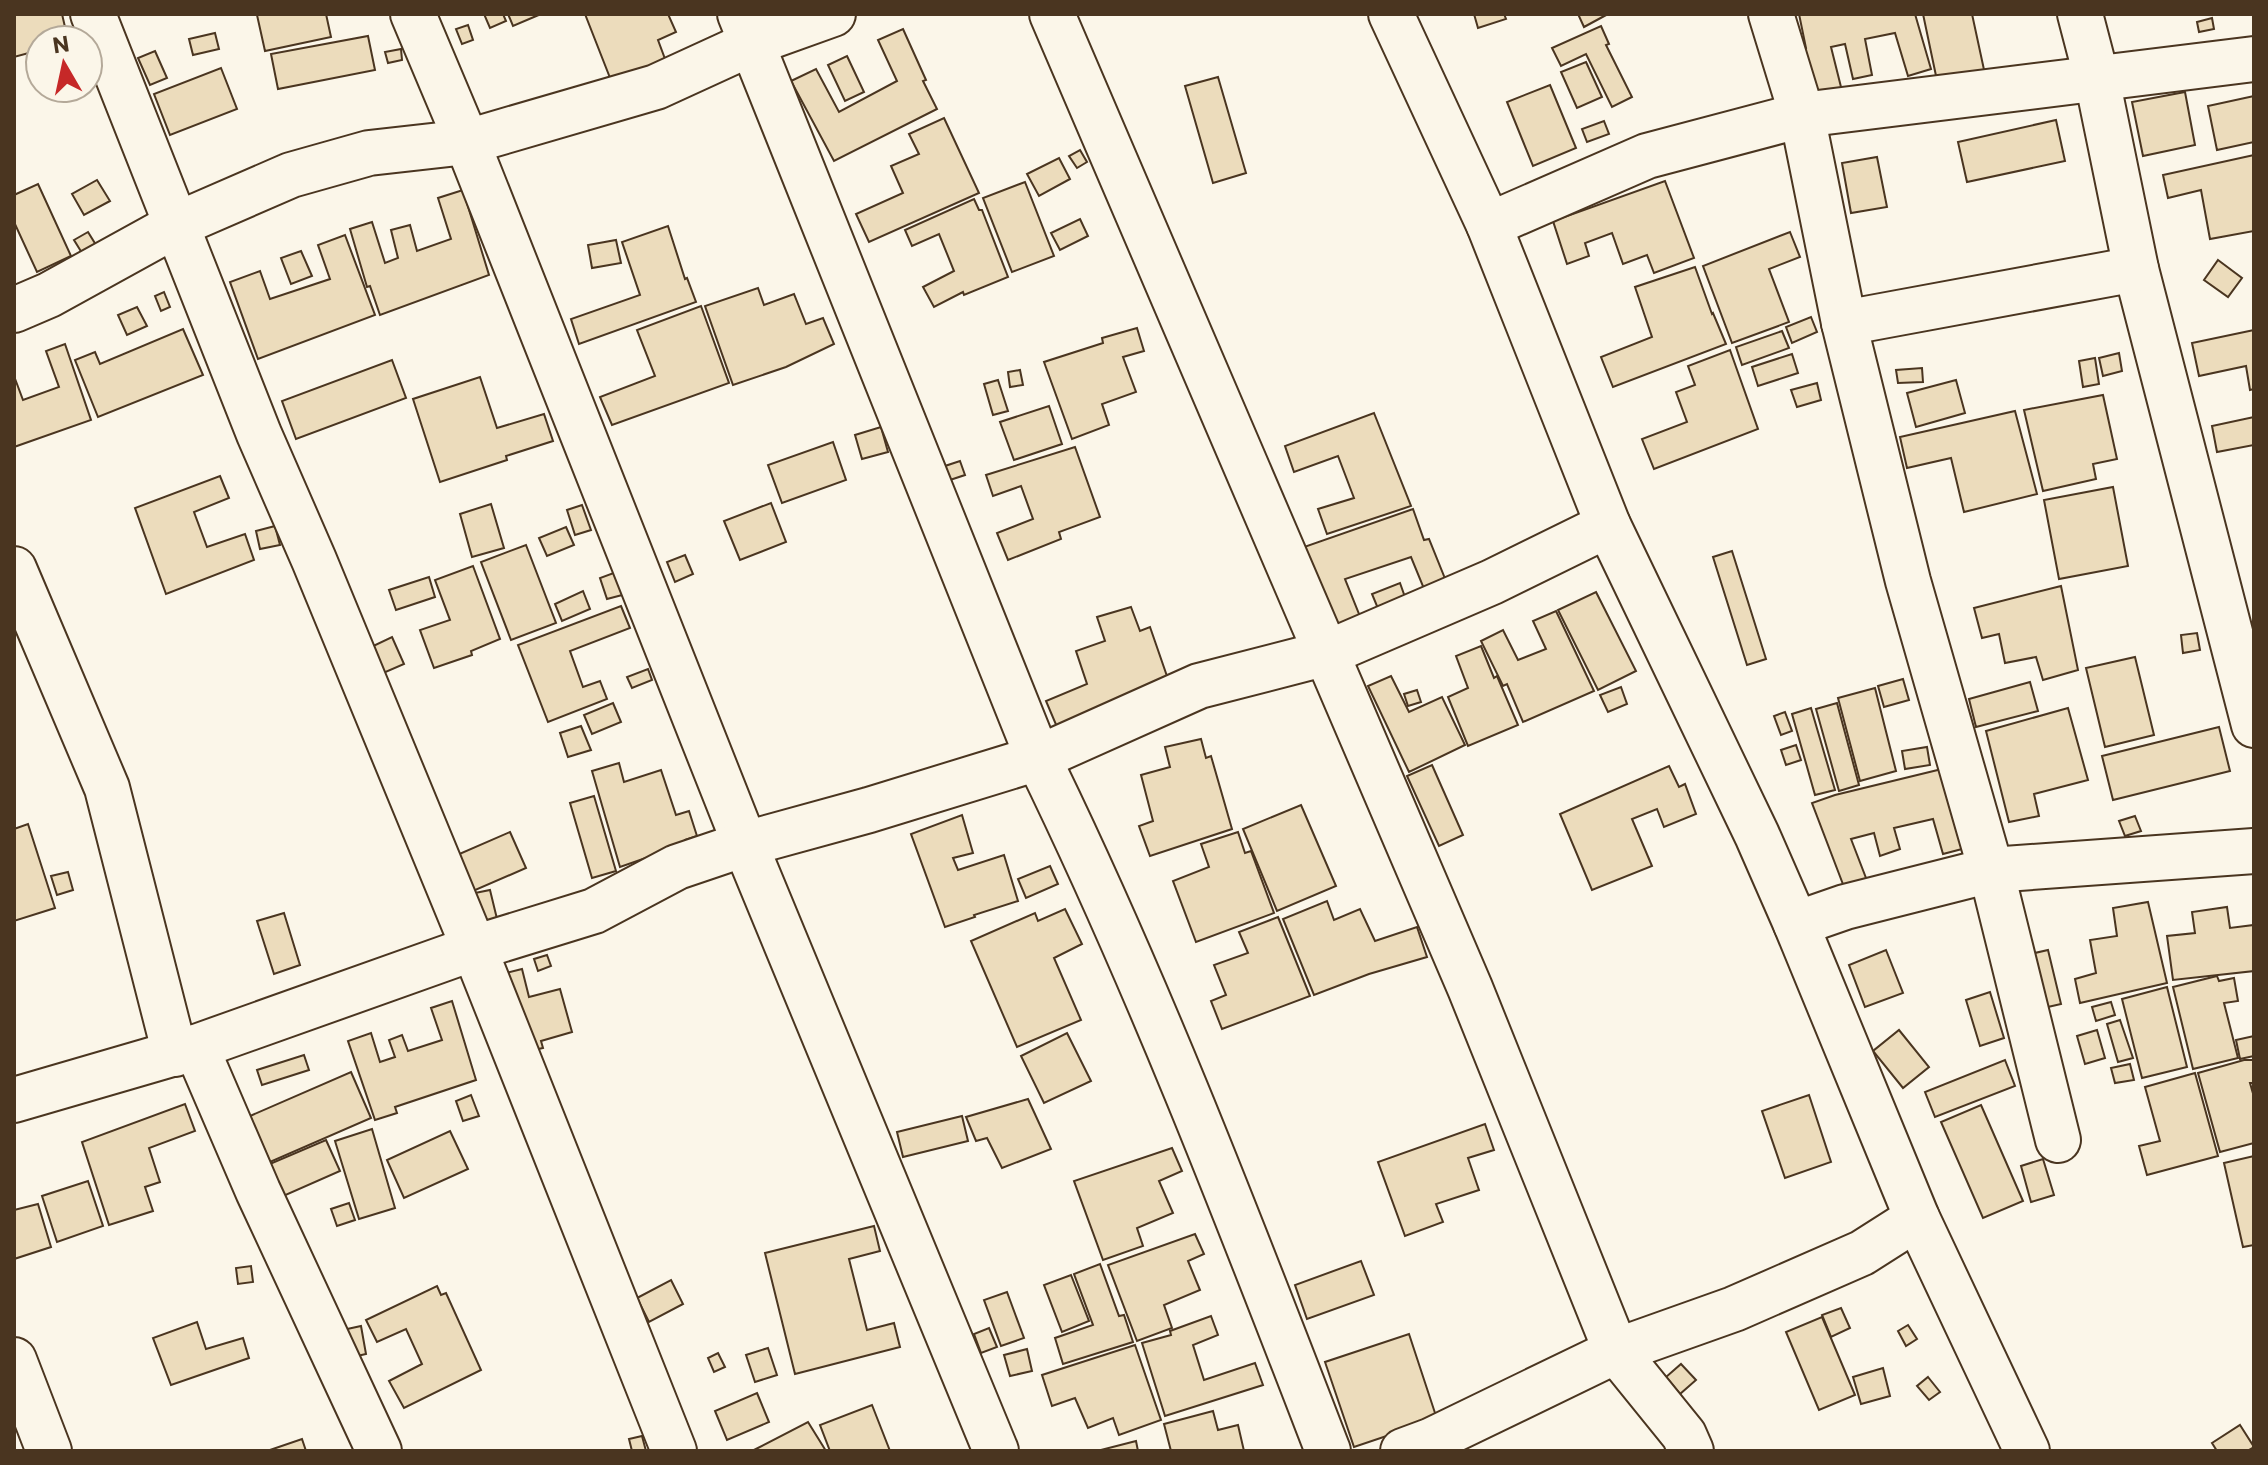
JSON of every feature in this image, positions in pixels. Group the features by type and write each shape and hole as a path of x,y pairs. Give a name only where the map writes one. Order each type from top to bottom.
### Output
{"street":[{"path":"93,14 259,434 474,948 674,1451"},
{"path":"413,14 467,142 745,844 996,1451"},
{"path":"14,310 49,295 176,225 291,175 369,153 467,142 656,87 746,28 833,14"},
{"path":"1052,14 1470,988 1616,1351 1684,1435 1691,1451"},
{"path":"1391,14 1489,225 1608,525 1757,835 1917,1218 2027,1451"},
{"path":"1771,14 1802,115 1844,323 1908,581 1991,870 2058,1140"},
{"path":"2080,14 2097,79 2136,269 2254,725"},
{"path":"746,28 1038,758 1106,901 1242,1230 1328,1451"},
{"path":"1489,225 1647,156 1802,115 2254,59"},
{"path":"1844,323 2136,269"},
{"path":"14,1100 186,1050 474,948 594,911 677,867 745,844 1038,758 1199,686 1327,653 1492,582 1608,525"},
{"path":"14,569 107,788 186,1050 258,1191 379,1451"},
{"path":"1796,924 1845,907 1991,870 2254,851"},
{"path":"1403,1451 1430,1441 1616,1351 1734,1309 1834,1266 1862,1253 1917,1218"},
{"path":"14,1360 49,1451"}],"building":[{"path":"14,14 62,14 64,24 24,24 24,54 14,57"},
{"path":"326,14 331,37 265,51 257,15"},
{"path":"484,14 503,14 506,21 490,28"},
{"path":"508,14 541,14 513,26"},
{"path":"585,14 668,14 676,32 658,40 668,67 614,88"},
{"path":"1474,14 1504,14 1506,19 1478,28"},
{"path":"1578,14 1608,14 1584,27"},
{"path":"1799,14 1915,14 1931,69 1908,76 1895,33 1865,39 1872,75 1853,79 1845,44 1831,47 1842,91 1815,97 1803,49 1806,48"},
{"path":"1923,14 1972,14 1986,79 1939,90"},
{"path":"2212,18 2214,29 2199,32 2197,22"},
{"path":"468,25 473,40 462,44 456,29"},
{"path":"1601,26 1609,44 1606,45 1632,97 1612,107 1586,54 1561,66 1552,48"},
{"path":"903,29 937,109 834,161 791,81 816,69 839,112 897,81 878,40"},
{"path":"215,33 219,49 193,55 189,39"},
{"path":"368,36 375,70 278,89 271,54"},
{"path":"401,49 402,60 388,63 385,52"},
{"path":"155,51 167,78 150,85 138,58"},
{"path":"847,56 864,92 845,101 828,65"},
{"path":"1586,62 1602,97 1577,108 1561,72"},
{"path":"221,68 237,109 170,135 154,94"},
{"path":"1218,77 1246,173 1213,183 1185,86"},
{"path":"1550,85 1576,148 1533,166 1507,102"},
{"path":"2185,92 2195,145 2143,156 2132,102"},
{"path":"2254,96 2254,142 2217,150 2208,106"},
{"path":"944,118 979,193 869,242 856,214 903,193 891,166 919,154 909,134"},
{"path":"2056,120 2065,161 1967,182 1958,142"},
{"path":"1604,121 1609,134 1587,142 1582,129"},
{"path":"1080,150 1087,162 1077,168 1069,156"},
{"path":"2254,155 2254,231 2210,239 2201,190 2168,198 2163,175"},
{"path":"1877,157 1887,207 1851,213 1842,163"},
{"path":"1059,158 1070,179 1039,196 1027,174"},
{"path":"97,180 110,201 84,215 72,194"},
{"path":"1665,181 1694,258 1654,273 1647,255 1623,264 1612,233 1585,243 1589,256 1567,264 1553,221"},
{"path":"1025,182 1054,256 1012,272 983,198"},
{"path":"38,184 71,256 37,272 14,222 14,195"},
{"path":"463,190 489,275 380,315 370,286 367,287 350,229 372,222 385,263 398,258 391,230 410,225 417,251 451,239 438,198"},
{"path":"974,199 979,210 982,210 1008,277 964,295 963,292 934,307 923,287 954,271 939,234 912,246 905,230"},
{"path":"1080,219 1088,236 1060,250 1051,233"},
{"path":"668,226 696,302 579,344 571,319 640,295 622,242"},
{"path":"88,232 96,245 82,253 74,240"},
{"path":"1790,232 1800,257 1769,269 1789,322 1732,343 1703,266"},
{"path":"345,235 375,315 258,359 230,282 260,271 270,299 330,279 318,245"},
{"path":"616,240 621,263 592,268 588,245"},
{"path":"301,251 312,276 291,284 281,258"},
{"path":"2218,260 2242,278 2228,297 2204,280"},
{"path":"1695,267 1726,344 1613,387 1601,357 1652,337 1635,287"},
{"path":"758,288 764,305 794,294 806,324 823,318 834,344 786,367 733,385 705,306"},
{"path":"164,292 170,307 161,311 155,296"},
{"path":"701,306 729,383 612,425 600,397 655,376 637,330"},
{"path":"137,307 147,326 127,335 118,315"},
{"path":"1811,317 1817,332 1792,343 1786,327"},
{"path":"1137,328 1144,351 1123,357 1136,392 1102,404 1109,425 1072,439 1044,362 1103,343 1102,338"},
{"path":"183,329 203,375 98,417 75,360 95,352 100,364"},
{"path":"2254,330 2254,389 2250,390 2246,366 2199,376 2192,343"},
{"path":"1782,331 1789,348 1742,365 1736,347"},
{"path":"65,344 91,420 14,447 14,376 23,400 59,387 46,351"},
{"path":"1730,350 1758,429 1654,469 1642,439 1687,422 1676,392 1695,385 1688,366"},
{"path":"2119,353 2122,371 2103,376 2099,358"},
{"path":"1792,354 1798,373 1758,386 1752,367"},
{"path":"2095,358 2099,384 2083,387 2079,361"},
{"path":"392,360 406,398 296,439 282,401"},
{"path":"1922,368 1923,382 1898,383 1896,370"},
{"path":"1020,370 1023,385 1010,387 1008,372"},
{"path":"480,377 497,428 544,414 553,441 440,482 413,399"},
{"path":"998,380 1008,411 993,415 984,384"},
{"path":"1956,380 1965,413 1916,427 1907,393"},
{"path":"1817,383 1821,400 1797,407 1791,390"},
{"path":"2103,395 2117,459 2093,464 2096,479 2043,491 2024,410"},
{"path":"1049,406 1062,444 1014,460 1000,422"},
{"path":"2015,411 2037,494 1964,512 1951,458 1907,468 1900,437"},
{"path":"1374,413 1411,506 1327,534 1318,509 1354,498 1338,456 1294,472 1285,446"},
{"path":"2254,417 2254,445 2217,452 2212,426"},
{"path":"881,427 888,452 862,459 855,435"},
{"path":"833,442 846,480 782,503 768,465"},
{"path":"1075,447 1100,517 1059,532 1061,539 1008,560 997,533 1033,519 1021,486 993,496 986,475"},
{"path":"960,461 965,475 950,480 945,466"},
{"path":"220,476 229,498 194,512 207,547 245,534 254,560 166,594 135,508"},
{"path":"2113,487 2128,566 2059,579 2044,500"},
{"path":"771,503 786,542 740,560 724,521"},
{"path":"491,504 504,548 472,557 460,514"},
{"path":"582,505 591,530 575,535 567,510"},
{"path":"1413,509 1424,540 1429,539 1450,591 1429,601 1411,557 1345,579 1361,619 1334,629 1304,547"},
{"path":"275,526 280,545 260,549 256,531"},
{"path":"566,527 574,545 547,556 539,538"},
{"path":"526,545 556,623 511,640 481,562"},
{"path":"1732,551 1766,659 1747,665 1713,557"},
{"path":"685,555 693,574 675,582 667,562"},
{"path":"473,566 500,639 471,651 472,655 434,668 420,630 450,620 435,580"},
{"path":"619,571 626,594 607,599 600,578"},
{"path":"429,577 435,597 396,610 389,590"},
{"path":"1400,583 1406,600 1379,611 1372,594"},
{"path":"2061,586 2078,670 2043,680 2036,657 2005,663 1999,634 1982,638 1974,608"},
{"path":"583,591 590,609 562,621 555,604"},
{"path":"1596,592 1636,671 1598,690 1558,610"},
{"path":"621,606 630,628 570,651 583,687 600,681 607,699 548,722 518,645"},
{"path":"1131,607 1140,631 1150,627 1169,682 1057,727 1046,701 1087,684 1076,651 1105,641 1097,617"},
{"path":"1556,611 1594,691 1523,722 1507,684 1503,686 1481,641 1503,630 1518,660 1546,649 1533,621"},
{"path":"2197,633 2200,650 2183,653 2181,635"},
{"path":"392,637 404,664 381,674 369,648"},
{"path":"1481,646 1518,725 1468,746 1448,697 1468,688 1456,656"},
{"path":"2135,657 2154,735 2105,747 2086,668"},
{"path":"648,669 652,680 632,688 627,677"},
{"path":"1391,676 1409,712 1442,697 1465,745 1409,772 1368,686"},
{"path":"1903,679 1909,700 1884,707 1878,686"},
{"path":"2030,682 2038,711 1976,727 1969,699"},
{"path":"1621,687 1627,704 1608,712 1600,695"},
{"path":"1875,688 1896,771 1860,781 1838,698"},
{"path":"1417,690 1421,702 1408,706 1404,694"},
{"path":"613,703 621,722 592,734 584,715"},
{"path":"1837,703 1859,785 1839,791 1816,709"},
{"path":"1811,708 1835,790 1815,795 1792,714"},
{"path":"2068,708 2088,780 2034,794 2039,816 2009,822 1986,731"},
{"path":"1785,712 1792,731 1781,735 1774,716"},
{"path":"581,726 591,750 568,757 560,733"},
{"path":"2219,727 2230,771 2113,800 2102,756"},
{"path":"1201,739 1206,758 1211,756 1232,829 1150,856 1139,826 1153,821 1141,775 1170,767 1165,747"},
{"path":"1796,745 1801,760 1786,765 1781,750"},
{"path":"1927,747 1930,765 1905,769 1902,751"},
{"path":"619,763 624,782 661,770 676,815 689,811 697,836 685,840 686,844 620,867 592,771"},
{"path":"1432,765 1463,835 1439,846 1407,776"},
{"path":"1669,766 1679,787 1685,784 1696,814 1664,827 1657,809 1632,819 1652,866 1592,890 1560,814"},
{"path":"1946,768 1957,813 1952,815 1962,849 1943,854 1933,819 1894,828 1900,849 1880,856 1874,833 1851,839 1871,891 1849,900 1812,803"},
{"path":"594,796 616,871 592,878 570,803"},
{"path":"1301,805 1336,886 1277,911 1243,829"},
{"path":"962,815 973,853 953,858 958,870 1004,855 1018,901 945,927 911,834"},
{"path":"2135,816 2141,831 2125,836 2119,821"},
{"path":"28,824 55,908 14,921 14,829"},
{"path":"510,832 526,868 473,891 457,855"},
{"path":"1238,832 1245,853 1251,851 1274,913 1196,942 1173,881 1209,867 1201,844"},
{"path":"1050,866 1058,884 1026,898 1018,879"},
{"path":"68,872 73,890 57,895 51,876"},
{"path":"490,890 498,923 477,927 470,894"},
{"path":"1327,901 1334,920 1360,909 1375,941 1417,927 1427,957 1314,995 1283,919"},
{"path":"2148,902 2167,983 2080,1003 2075,979 2096,973 2090,940 2117,936 2113,908"},
{"path":"2227,907 2230,928 2254,925 2254,971 2173,980 2167,936 2195,933 2192,912"},
{"path":"1065,909 1082,944 1054,958 1081,1020 1017,1047 971,941 1035,913 1038,921"},
{"path":"284,913 300,965 274,974 257,921"},
{"path":"1278,917 1310,996 1222,1029 1211,1001 1226,995 1214,965 1248,953 1239,932"},
{"path":"1886,950 1903,993 1865,1007 1849,965"},
{"path":"2048,950 2061,1004 2039,1009 2026,955"},
{"path":"547,955 551,966 538,971 534,959"},
{"path":"522,969 529,997 560,989 572,1032 541,1041 543,1048 520,1053 498,975"},
{"path":"2217,976 2219,981 2234,978 2238,1001 2224,1003 2238,1058 2193,1069 2173,987"},
{"path":"2167,987 2187,1067 2142,1078 2122,999"},
{"path":"1990,992 2004,1038 1980,1046 1966,1000"},
{"path":"452,1001 476,1080 395,1107 397,1113 375,1120 348,1041 371,1033 380,1062 395,1057 389,1040 402,1035 408,1051 442,1040 431,1008"},
{"path":"2111,1002 2115,1015 2096,1021 2092,1007"},
{"path":"2120,1020 2133,1058 2118,1062 2107,1024"},
{"path":"1899,1030 1929,1067 1903,1088 1873,1051"},
{"path":"2097,1030 2105,1058 2085,1064 2077,1036"},
{"path":"1067,1033 1091,1081 1044,1103 1021,1056"},
{"path":"2254,1036 2254,1056 2240,1059 2236,1040"},
{"path":"304,1055 309,1070 262,1085 257,1070"},
{"path":"2005,1060 2015,1086 1935,1117 1925,1092"},
{"path":"2254,1060 2254,1083 2250,1083 2254,1097 2254,1143 2220,1152 2198,1073"},
{"path":"2130,1064 2134,1080 2115,1083 2111,1068"},
{"path":"351,1072 371,1118 270,1162 250,1116"},
{"path":"2195,1073 2218,1156 2147,1175 2139,1146 2160,1141 2145,1087"},
{"path":"471,1095 479,1116 463,1121 456,1101"},
{"path":"1809,1095 1831,1162 1785,1178 1762,1111"},
{"path":"1028,1099 1051,1149 1002,1168 987,1138 976,1141 966,1117"},
{"path":"185,1104 195,1131 149,1148 160,1182 145,1187 153,1211 109,1225 82,1142"},
{"path":"1981,1105 2023,1201 1983,1218 1941,1122"},
{"path":"962,1116 968,1141 903,1157 897,1132"},
{"path":"1485,1124 1494,1150 1468,1158 1479,1190 1436,1204 1443,1222 1405,1236 1378,1162"},
{"path":"372,1129 395,1208 359,1219 335,1141"},
{"path":"450,1131 468,1169 404,1198 387,1160"},
{"path":"326,1140 340,1171 272,1201 258,1169"},
{"path":"1172,1148 1182,1171 1159,1181 1173,1213 1137,1228 1143,1246 1103,1260 1074,1181"},
{"path":"2254,1156 2254,1245 2243,1247 2224,1163"},
{"path":"2043,1159 2054,1195 2031,1202 2021,1166"},
{"path":"88,1181 103,1226 57,1242 42,1196"},
{"path":"349,1203 355,1220 337,1226 331,1209"},
{"path":"38,1204 51,1247 14,1259 14,1210"},
{"path":"874,1226 880,1251 849,1259 867,1330 894,1323 900,1347 795,1374 765,1253"},
{"path":"1195,1234 1204,1254 1188,1261 1200,1290 1164,1305 1172,1328 1137,1341 1108,1265"},
{"path":"1361,1261 1374,1295 1307,1319 1295,1285"},
{"path":"1100,1264 1119,1316 1124,1315 1133,1342 1063,1364 1055,1338 1093,1325 1074,1274"},
{"path":"251,1266 253,1282 238,1284 236,1268"},
{"path":"1071,1275 1089,1321 1062,1332 1044,1285"},
{"path":"671,1280 683,1304 649,1322 637,1298"},
{"path":"437,1286 441,1295 446,1293 481,1370 404,1408 389,1381 422,1364 406,1329 377,1342 366,1320"},
{"path":"1007,1292 1024,1338 1001,1346 984,1300"},
{"path":"1841,1308 1850,1328 1831,1337 1822,1315"},
{"path":"1211,1316 1218,1335 1193,1345 1204,1380 1255,1363 1263,1385 1165,1416 1142,1343 1171,1335 1170,1331"},
{"path":"1822,1317 1855,1395 1819,1410 1786,1332"},
{"path":"197,1322 206,1349 243,1338 249,1358 171,1385 153,1338"},
{"path":"1908,1325 1917,1339 1906,1346 1898,1331"},
{"path":"361,1326 366,1354 344,1359 338,1331"},
{"path":"989,1328 997,1347 981,1353 974,1334"},
{"path":"1409,1334 1437,1419 1354,1447 1325,1362"},
{"path":"1135,1345 1161,1420 1119,1435 1113,1418 1088,1428 1075,1398 1052,1406 1042,1375"},
{"path":"768,1348 777,1375 755,1382 746,1355"},
{"path":"1027,1349 1032,1371 1010,1376 1004,1355"},
{"path":"718,1353 725,1367 714,1372 708,1358"},
{"path":"1681,1364 1696,1380 1680,1394 1666,1377"},
{"path":"1883,1368 1890,1396 1861,1404 1853,1377"},
{"path":"1928,1377 1940,1392 1929,1400 1917,1386"},
{"path":"757,1393 769,1422 727,1440 715,1411"},
{"path":"872,1405 890,1451 830,1451 820,1425"},
{"path":"1213,1411 1218,1430 1238,1425 1244,1451 1171,1451 1164,1424"},
{"path":"808,1422 826,1451 752,1451"},
{"path":"2240,1425 2254,1447 2247,1451 2217,1451 2212,1443"},
{"path":"642,1436 646,1451 632,1451 629,1439"},
{"path":"302,1439 306,1451 267,1451"},
{"path":"1136,1441 1138,1451 1097,1451"}]}
